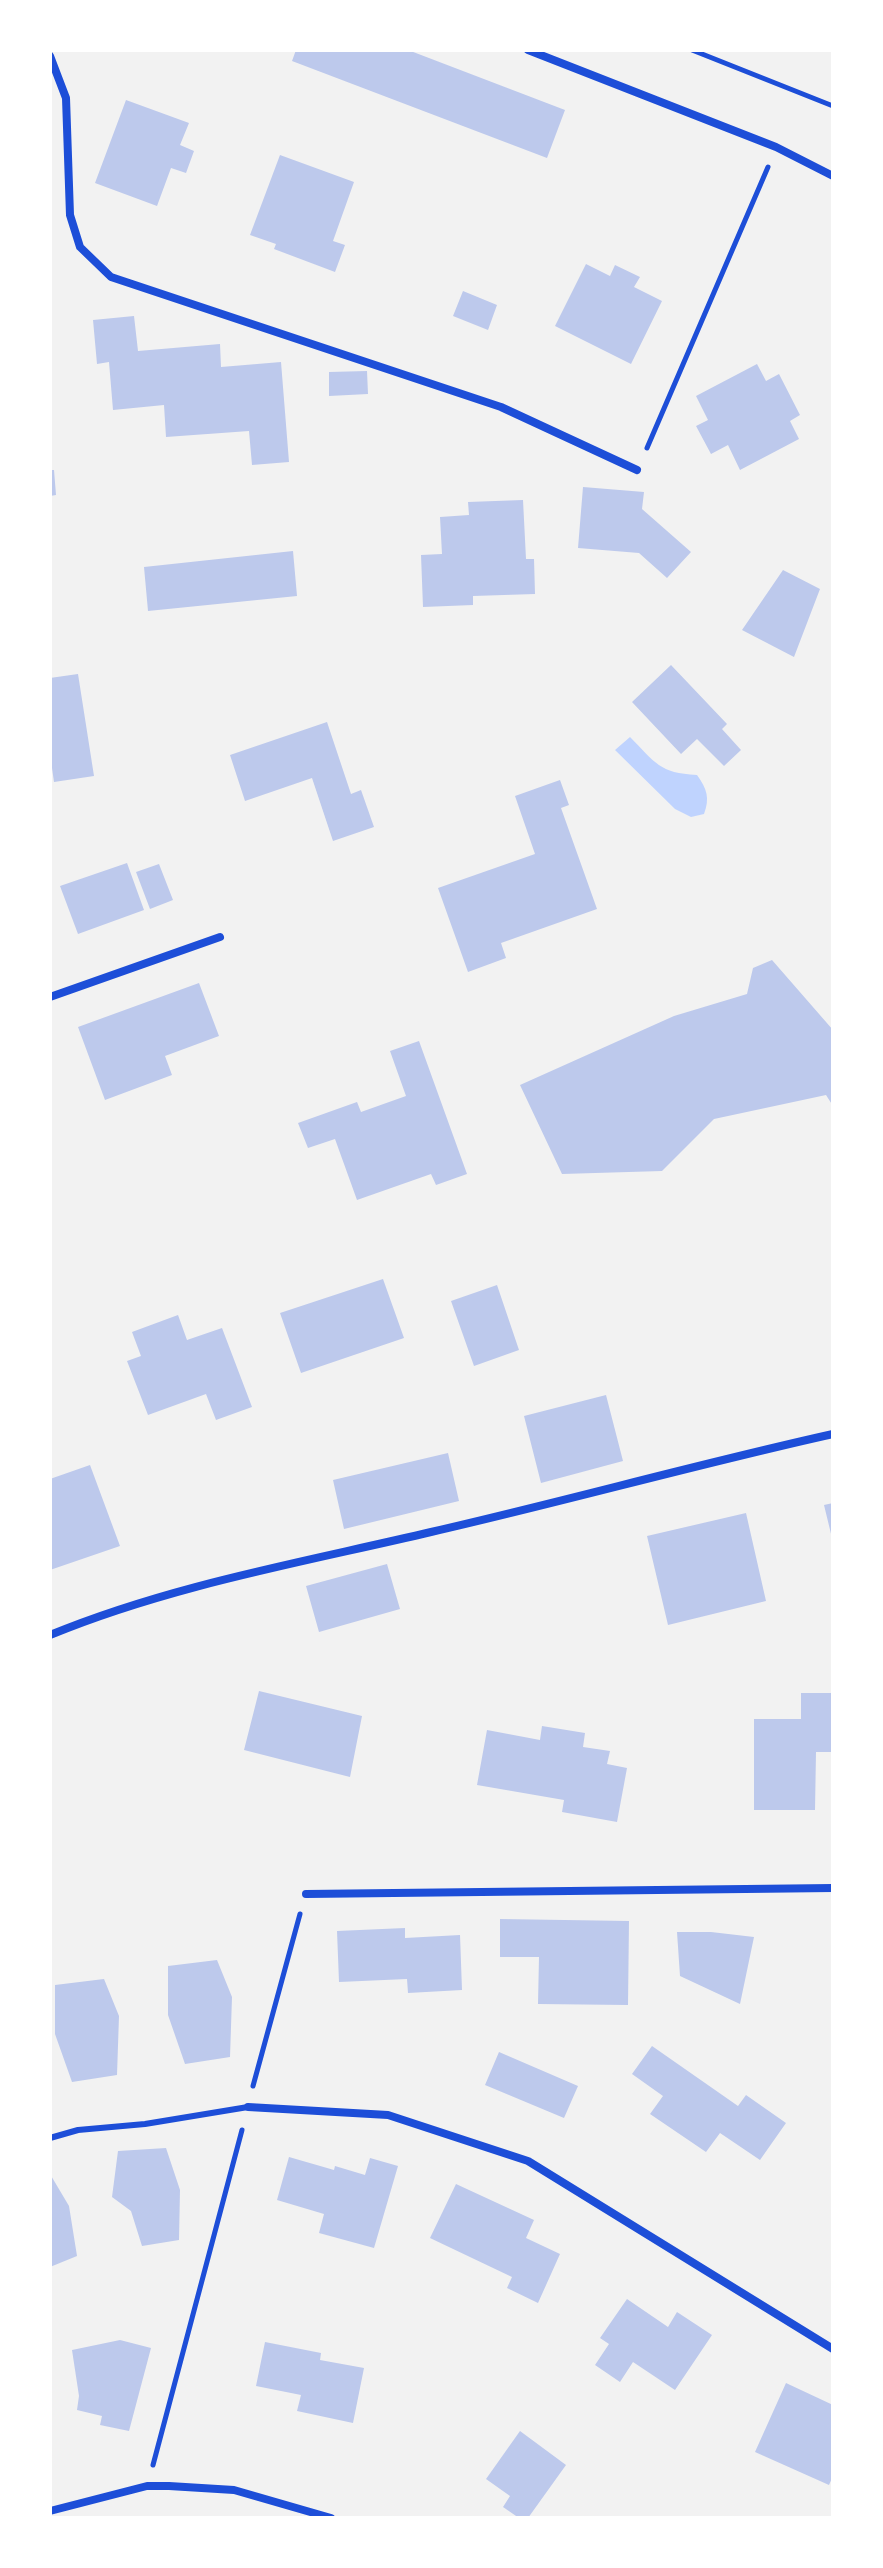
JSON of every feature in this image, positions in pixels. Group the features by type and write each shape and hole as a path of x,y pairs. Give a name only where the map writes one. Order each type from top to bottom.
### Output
{"street":[{"path":"528,50 776,147 833,176"},
{"path":"50,56 66,98 70,215 80,247 111,277 501,407 637,470"},
{"path":"50,997 220,937"},
{"path":"50,1635 133,1605 833,1434"},
{"path":"306,1894 833,1888"},
{"path":"248,2107 388,2115 528,2161 833,2349"},
{"path":"50,2511 147,2486 234,2490 331,2518"}],"lane":[{"path":"50,2138 78,2130 145,2124 248,2107"}],"path":[{"path":"692,50 833,106"},
{"path":"637,470 776,147"},
{"path":"147,2486 306,1894"}],"water":[{"path":"630,737 666,769 697,775 706,794 704,814 691,817 675,809 615,750"}],"building":[{"path":"296,50 408,50 565,110 547,158 292,61"},
{"path":"126,100 189,123 180,145 194,151 186,173 171,168 157,206 95,183"},
{"path":"280,155 354,182 333,241 345,245 335,272 274,249 276,244 250,235"},
{"path":"586,264 610,276 615,265 640,277 634,287 662,301 631,364 555,326"},
{"path":"463,291 497,305 488,330 453,316"},
{"path":"134,316 138,351 220,344 221,367 281,362 289,462 252,465 249,431 166,437 164,405 113,410 109,362 97,364 93,320"},
{"path":"757,364 766,381 779,374 800,415 790,421 799,439 740,470 728,445 711,454 696,426 708,420 696,396"},
{"path":"367,371 368,394 329,396 329,372"},
{"path":"50,470 54,470 56,495 50,496"},
{"path":"583,487 644,492 642,509 691,552 667,578 639,553 578,548"},
{"path":"523,500 526,559 534,559 535,594 473,596 473,605 423,607 421,555 442,554 440,517 469,515 468,502"},
{"path":"293,551 297,596 148,611 144,567"},
{"path":"783,570 820,589 794,657 742,630"},
{"path":"671,665 727,724 722,729 741,750 724,766 697,739 681,754 632,702"},
{"path":"78,674 94,776 54,782 50,754 50,678"},
{"path":"327,722 351,794 361,790 374,827 333,841 312,778 245,801 230,755"},
{"path":"560,780 569,805 561,808 597,909 501,943 506,958 468,972 438,888 535,854 515,796"},
{"path":"127,863 144,910 78,934 60,886"},
{"path":"159,864 173,900 150,909 136,872"},
{"path":"772,960 833,1030 833,1106 826,1095 714,1119 662,1171 562,1174 520,1085 674,1016 747,994 753,968"},
{"path":"199,983 219,1036 165,1056 172,1075 105,1100 78,1027"},
{"path":"419,1041 467,1174 436,1185 431,1174 357,1200 335,1139 308,1148 298,1123 357,1102 361,1112 406,1096 390,1051"},
{"path":"383,1279 404,1338 301,1373 280,1313"},
{"path":"497,1285 519,1350 474,1366 451,1301"},
{"path":"178,1315 187,1340 222,1328 252,1407 216,1420 206,1394 148,1415 127,1361 141,1356 132,1332"},
{"path":"606,1395 623,1461 541,1483 524,1416"},
{"path":"448,1453 459,1501 344,1529 333,1480"},
{"path":"90,1465 120,1546 50,1570 50,1479"},
{"path":"833,1503 833,1538 832,1538 824,1505"},
{"path":"746,1513 766,1601 668,1625 647,1536"},
{"path":"387,1564 400,1609 319,1632 306,1586"},
{"path":"259,1691 362,1716 350,1777 244,1750"},
{"path":"801,1693 833,1693 833,1752 816,1752 815,1810 754,1810 754,1719 801,1719"},
{"path":"542,1726 585,1733 583,1747 610,1751 607,1764 627,1768 617,1822 562,1812 564,1800 477,1785 487,1730 540,1740"},
{"path":"500,1919 629,1921 628,2005 538,2004 539,1957 500,1957"},
{"path":"405,1928 405,1938 460,1935 462,1990 408,1993 407,1979 339,1982 337,1931"},
{"path":"677,1932 754,1937 740,2004 680,1976"},
{"path":"217,1960 232,1997 230,2057 185,2064 168,2015 168,1966"},
{"path":"104,1979 119,2016 117,2075 72,2082 55,2034 55,1985"},
{"path":"652,2046 738,2106 746,2095 786,2123 760,2160 720,2133 706,2152 650,2114 663,2096 632,2074"},
{"path":"499,2052 578,2086 564,2118 485,2085"},
{"path":"166,2148 180,2190 179,2240 142,2246 131,2211 112,2197 118,2151"},
{"path":"289,2157 365,2175 370,2158 398,2166 374,2248 319,2233 324,2214 277,2200"},
{"path":"50,2174 69,2206 77,2256 50,2267"},
{"path":"456,2184 534,2220 526,2238 560,2254 538,2303 507,2288 512,2277 430,2238"},
{"path":"627,2299 668,2327 677,2312 712,2335 675,2390 633,2362 620,2382 595,2365 609,2344 600,2338"},
{"path":"120,2340 151,2348 129,2431 100,2425 102,2416 77,2410 79,2396 72,2350"},
{"path":"265,2342 321,2353 320,2360 364,2368 353,2423 297,2411 301,2395 256,2386"},
{"path":"786,2383 833,2405 833,2476 829,2485 755,2452"},
{"path":"520,2431 566,2465 528,2518 519,2518 503,2507 510,2496 486,2479"}]}
